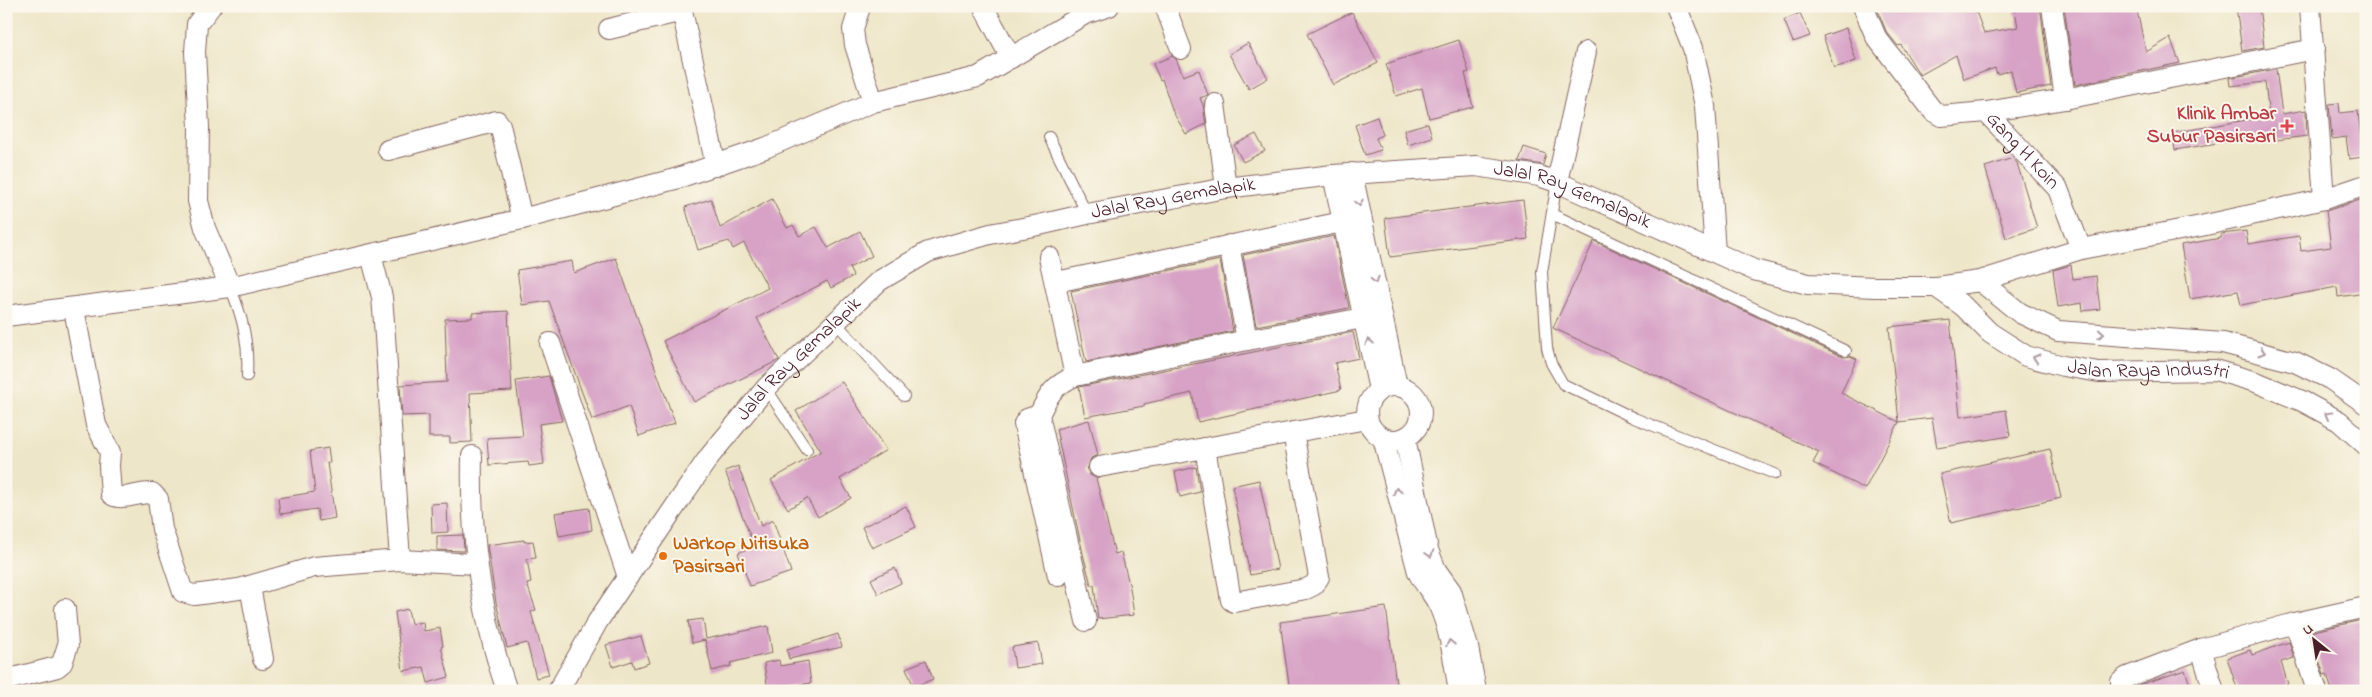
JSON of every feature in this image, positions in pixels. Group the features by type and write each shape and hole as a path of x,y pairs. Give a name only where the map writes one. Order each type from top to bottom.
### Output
{"street":[{"path":"212,6 197,24 194,52 199,127 198,201 205,228 230,287"},
{"path":"6,316 74,309 230,287 371,256 522,219 716,166 765,148 873,102 978,77 1085,10 1109,6"},
{"path":"1165,6 1180,49"},
{"path":"1676,6 1693,48 1706,106 1716,252"},
{"name":"Gang H Koin","path":"1863,6 1876,37 1933,111 1941,116 1986,112 2058,189 2081,248"},
{"path":"2052,6 2065,99"},
{"path":"2310,6 2324,199"},
{"path":"860,7 853,29 855,45 873,102"},
{"path":"609,29 681,9 716,166"},
{"path":"985,10 1011,58"},
{"path":"1986,112 2065,99 2314,49"},
{"path":"1557,182 1586,52"},
{"path":"1215,104 1226,188"},
{"path":"388,150 497,121 500,125 522,219"},
{"name":"Jalal Ray Gemalapik","path":"558,691 598,621 709,457 766,388 879,281 928,252 990,234 1039,226 1087,214 1226,188 1343,174 1476,166 1540,176 1557,182 1754,270 1808,284 1936,287 1980,281 2081,248 2201,226 2324,199 2366,185"},
{"path":"1343,174 1342,222 1363,318 1388,388"},
{"path":"1343,174 1388,388"},
{"path":"1056,282 1342,222"},
{"path":"1229,245 1247,340"},
{"path":"371,256 382,297 400,560"},
{"path":"1049,257 1056,282 1075,376"},
{"name":"Jalan Raya Industri","path":"1980,281 2020,313 2058,331 2233,345 2295,362 2330,379 2366,404"},
{"name":"Jalan Raya Industri","path":"1936,287 1963,306 1990,333 2026,356 2063,366 2099,372 2215,370 2256,382 2302,401 2339,421 2366,445"},
{"path":"74,309 96,425 110,452 111,494 120,498 140,492 152,493 158,499 162,529 182,592 194,595 250,586 314,567 400,560 477,564"},
{"path":"1086,622 1039,415 1048,397 1059,383 1075,376 1363,318"},
{"path":"550,344 628,577"},
{"path":"1388,388 1411,392 1420,405 1420,421 1417,428 1404,438 1394,441 1375,434 1367,419 1370,400 1388,388"},
{"path":"1039,415 1027,419 1024,424 1058,576"},
{"path":"1099,467 1367,419"},
{"path":"1205,448 1231,600 1234,602 1306,589 1314,585 1318,577 1293,432"},
{"path":"1383,438 1447,626 1459,691"},
{"path":"1404,438 1428,550 1431,579"},
{"path":"472,456 472,512 477,564 497,662 507,691"},
{"path":"1431,579 1451,591 1468,647 1476,691"},
{"path":"250,586 263,659"},
{"path":"2121,691 2121,682 2126,677 2201,649 2295,623 2366,607"},
{"path":"6,680 50,669 62,663 68,644 65,609"},
{"path":"2295,623 2317,691"},
{"path":"2201,649 2214,691"}],"lane":[{"path":"1049,137 1087,214"},
{"path":"1557,182 1542,272 1547,348 1551,363 1563,384 1634,418 1775,474"},
{"path":"1552,214 1846,352"},
{"path":"230,287 240,310 246,332 248,351 247,376"},
{"path":"835,322 904,396"},
{"path":"766,388 808,450"}],"building":[{"path":"1876,6 1974,6 1984,33 2018,27 2014,6 2040,6 2051,86 2016,93 2011,70 1997,74 1995,68 1964,79 1956,55 1920,75 1901,45 1898,46 1886,31"},
{"path":"2064,6 2136,6 2146,52 2170,38 2180,63 2075,85"},
{"path":"2236,6 2259,6 2264,47 2242,51"},
{"path":"1352,12 1378,63 1333,85 1307,34"},
{"path":"1800,13 1810,36 1793,42 1784,20"},
{"path":"1846,28 1856,61 1834,68 1823,36"},
{"path":"1459,40 1469,72 1465,73 1473,107 1429,118 1422,88 1396,96 1386,64"},
{"path":"1248,43 1268,78 1249,89 1229,54"},
{"path":"1172,56 1176,59 1183,76 1199,70 1208,95 1200,98 1206,124 1186,134 1173,112 1162,79 1160,80 1153,64"},
{"path":"2276,69 2282,114 2306,110 2307,136 2261,142 2260,136 2175,150 2172,133 2269,116 2265,82 2230,86 2229,78"},
{"path":"2339,103 2340,113 2358,111 2363,157 2349,159 2346,137 2332,139 2329,104"},
{"path":"1377,117 1383,135 1376,138 1381,150 1365,155 1355,125"},
{"path":"1428,123 1432,137 1408,145 1404,130"},
{"path":"1256,134 1265,151 1243,162 1234,145"},
{"path":"1524,147 1546,154 1543,165 1519,161"},
{"path":"2013,158 2017,163 2037,228 2006,238 1985,167"},
{"path":"2366,198 2366,293 2338,297 2337,287 2241,305 2238,291 2190,299 2181,245 2221,238 2221,234 2246,231 2248,244 2299,236 2301,251 2331,247 2326,211"},
{"path":"711,199 720,228 772,199 787,228 793,225 799,236 816,227 828,248 860,231 872,256 849,268 853,276 831,288 827,281 757,318 779,360 694,402 663,341 768,288 744,243 733,249 729,241 698,250 685,207"},
{"path":"1523,200 1528,239 1390,257 1385,218"},
{"path":"1334,236 1349,308 1256,326 1243,255"},
{"path":"1594,241 1843,357 1850,356 1857,359 1841,393 1899,422 1865,489 1813,463 1819,452 1553,328"},
{"path":"616,258 675,423 639,436 629,406 592,420 549,301 522,305 517,270 572,261 574,273"},
{"path":"1220,260 1233,331 1086,362 1071,291"},
{"path":"2071,265 2073,279 2096,276 2100,309 2083,311 2082,303 2058,307 2053,270"},
{"path":"508,311 512,391 470,393 472,442 450,443 450,437 429,437 429,415 402,416 400,385 447,382 445,319 472,318 472,313"},
{"path":"1950,320 1960,417 2006,410 2010,436 1937,448 1932,418 1899,422 1889,327"},
{"path":"1353,332 1359,358 1335,363 1341,390 1198,422 1192,393 1144,404 1144,406 1085,417 1079,387"},
{"path":"549,376 562,421 539,424 544,464 529,466 528,462 489,465 487,438 523,436 516,381"},
{"path":"842,382 886,450 840,479 851,498 818,517 807,498 788,509 771,480 821,451 796,411"},
{"path":"1089,420 1098,455 1091,458 1087,470 1090,475 1096,478 1115,554 1121,552 1130,588 1134,615 1098,619 1094,585 1091,585 1083,554 1056,429"},
{"path":"328,448 330,463 327,463 335,518 319,521 317,509 280,514 278,498 315,492 310,451"},
{"path":"2050,449 2061,498 1951,523 1940,474"},
{"path":"738,466 761,526 773,520 791,572 750,586 738,553 754,546 725,471"},
{"path":"1196,467 1200,492 1180,497 1175,472"},
{"path":"1259,480 1278,569 1250,575 1232,486"},
{"path":"447,503 448,532 432,533 431,504"},
{"path":"906,506 916,527 872,548 862,527"},
{"path":"589,508 592,530 559,536 555,513"},
{"path":"463,535 464,551 437,550 437,536"},
{"path":"524,540 524,542 533,541 536,558 527,559 531,583 527,584 536,610 531,612 549,675 536,678 527,643 507,648 496,602 487,545"},
{"path":"895,568 901,583 878,594 871,579"},
{"path":"1386,607 1397,691 1290,691 1280,622"},
{"path":"408,609 411,624 423,622 424,631 440,628 443,646 441,647 449,677 428,683 424,667 403,671 395,612"},
{"path":"703,619 706,639 768,626 772,653 730,663 731,666 712,671 705,640 692,643 688,621"},
{"path":"2366,619 2366,691 2332,691 2327,674 2324,675 2310,632"},
{"path":"838,634 842,647 789,659 787,650"},
{"path":"641,636 649,663 634,668 632,661 613,667 606,645"},
{"path":"2289,642 2294,658 2281,662 2288,684 2286,685 2288,691 2238,691 2227,658 2250,650 2252,655"},
{"path":"1038,643 1042,664 1015,668 1012,647"},
{"path":"779,660 780,666 808,661 811,683 783,688 783,691 768,691 764,663"},
{"path":"926,660 933,679 914,687 906,668"},
{"path":"2185,670 2192,691 2133,691 2133,687"}],"place":[{"name":"Klinik Ambar Subur Pasirsari","path":"2287,126"},
{"name":"Warkop Nitisuka Pasirsari","path":"663,556"}]}
